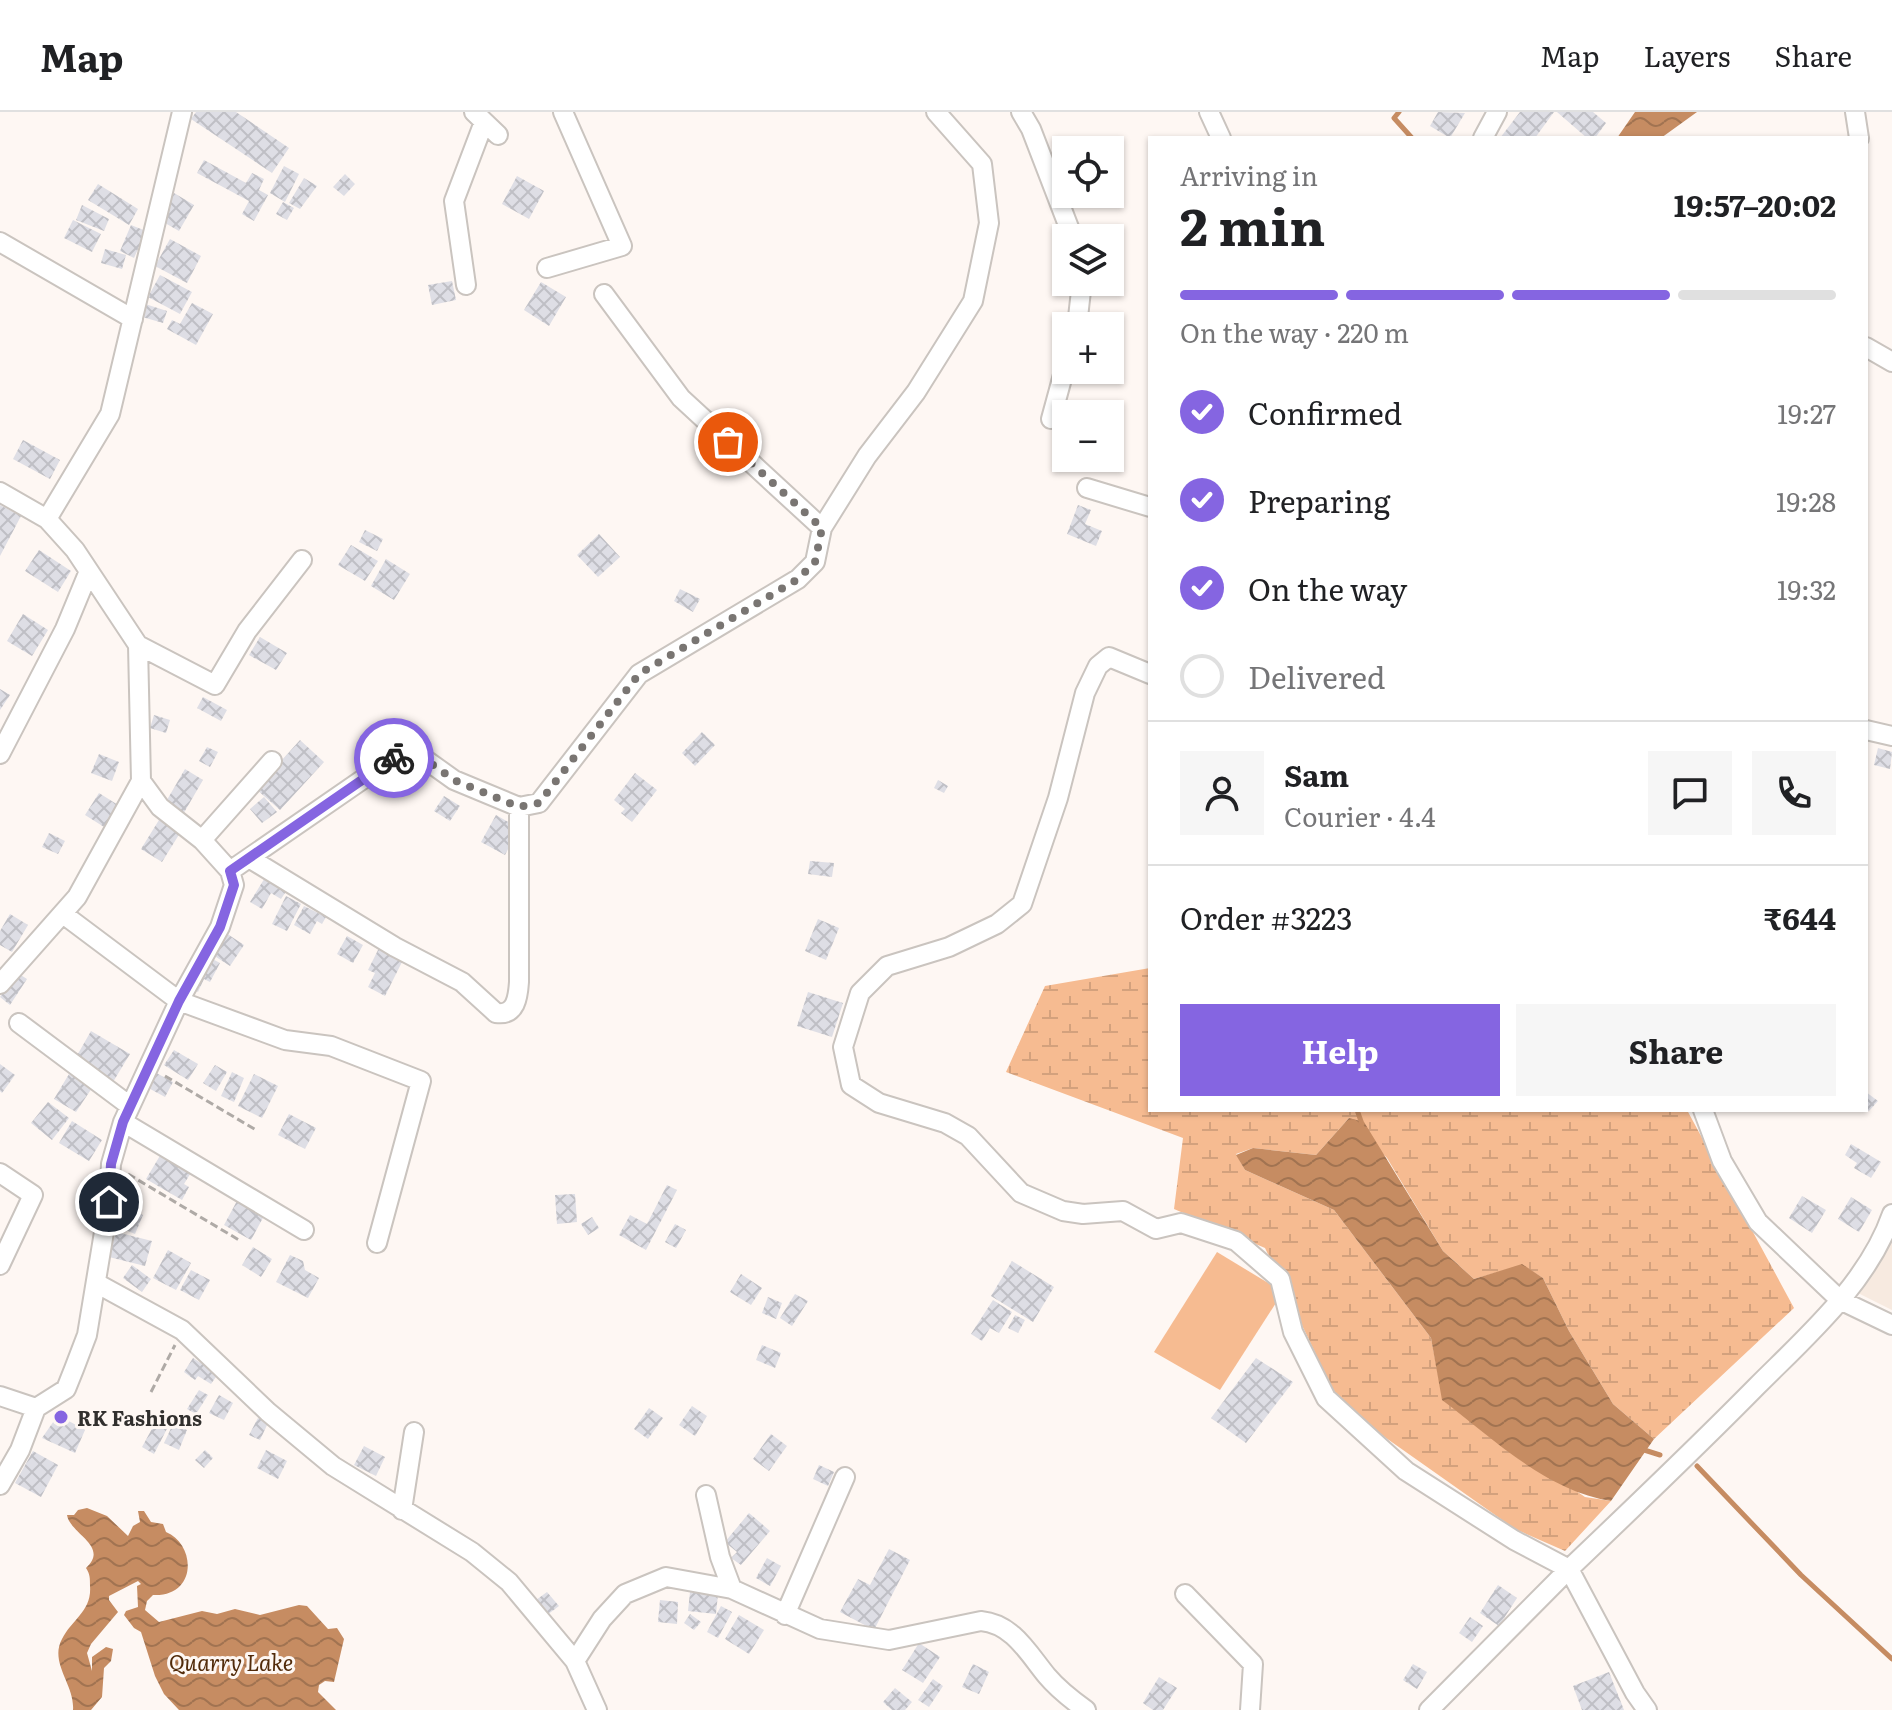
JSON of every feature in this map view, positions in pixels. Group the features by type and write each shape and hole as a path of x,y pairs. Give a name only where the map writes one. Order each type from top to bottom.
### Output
{"street":[{"path":"47,519 110,414 182,112"},
{"path":"547,268 622,246 563,112"},
{"path":"230,871 398,755 419,755 454,780 519,807 539,803 639,674 798,579 815,562 822,528 867,456 916,392 973,301 989,223 982,164 936,112"},
{"path":"1021,112 1031,129 1068,224"},
{"path":"1209,112 1220,136"},
{"path":"1484,136 1497,112"},
{"path":"1855,112 1859,136"},
{"path":"466,285 454,201 479,117 498,135"},
{"path":"0,242 133,319"},
{"path":"604,294 681,398 822,528"},
{"path":"1868,348 1892,362"},
{"path":"1051,419 1061,384"},
{"path":"1087,488 1148,506"},
{"path":"0,492 47,519 75,550 138,645 215,685 247,631 302,560"},
{"path":"0,754 65,629 89,571"},
{"path":"0,984 77,897 141,781 138,645"},
{"path":"1148,673 1109,657 1098,666 1085,693 1058,798 1022,904 997,924 949,947 887,966 860,993 843,1047 851,1085 879,1103 945,1123 968,1136 1021,1193 1063,1211 1083,1214 1123,1211 1156,1229 1181,1223 1236,1241 1280,1279 1293,1332 1326,1398 1406,1471 1501,1532 1569,1569 1628,1681 1647,1710"},
{"path":"1868,730 1892,736"},
{"path":"202,840 272,761"},
{"path":"0,1485 20,1450 36,1408 66,1389 87,1335 109,1202 111,1164 126,1114 179,1001 220,927 234,885 230,871 202,840 160,807 141,781"},
{"path":"249,858 395,947 462,982 496,1013 508,1013 516,1004 519,982 519,807"},
{"path":"63,914 179,1001 285,1040 331,1046 421,1081 377,1243"},
{"path":"19,1023 126,1114 304,1230"},
{"path":"1704,1112 1722,1161 1758,1222 1840,1300 1892,1325"},
{"path":"0,1173 33,1195 0,1265"},
{"path":"1429,1710 1569,1569 1718,1426 1840,1300 1875,1251 1892,1214"},
{"path":"96,1283 182,1330 268,1412 333,1466 472,1552 509,1582 575,1661 597,1710"},
{"path":"0,1396 36,1408"},
{"path":"402,1510 414,1432"},
{"path":"785,1615 845,1477"},
{"path":"706,1495 720,1557 732,1589"},
{"path":"575,1661 602,1619 625,1594 666,1577 732,1589 820,1629 889,1640 981,1621 993,1622 1004,1626 1050,1679 1086,1710"},
{"path":"1185,1594 1253,1664 1250,1710"}],"path":[{"path":"148,1066 256,1130"},
{"path":"111,1164 239,1240"},
{"path":"151,1392 182,1330"}],"shaded area":[{"path":"1892,1232 1892,1310 1858,1293"}],"green space":[{"path":"1148,968 1148,1112 1688,1112 1794,1308 1654,1439 1613,1404 1569,1331 1543,1278 1522,1265 1474,1279 1443,1251 1387,1158 1349,1118 1316,1155 1253,1148 1236,1154 1245,1170 1334,1210 1431,1338 1443,1400 1585,1497 1611,1501 1565,1551 1515,1529 1369,1426 1333,1390 1265,1248 1174,1209 1183,1138 1006,1072 1045,986"},
{"path":"1217,1252 1283,1292 1220,1390 1154,1352"}],"water":[{"path":"1635,112 1697,112 1664,136 1618,136"},
{"path":"1349,1118 1364,1122 1443,1251 1474,1279 1522,1264 1543,1278 1569,1331 1613,1404 1654,1439 1611,1501 1587,1495 1543,1475 1442,1400 1431,1338 1334,1210 1245,1170 1236,1155 1253,1148 1316,1155"},
{"name":"Quarry Lake","path":"87,1508 107,1516 128,1536 133,1526 140,1522 138,1511 144,1511 151,1522 163,1524 166,1532 183,1547 188,1569 185,1579 178,1588 153,1595 147,1601 145,1610 159,1622 202,1611 217,1614 235,1609 260,1615 299,1605 307,1606 328,1629 337,1628 344,1639 334,1682 325,1681 319,1685 318,1692 336,1710 179,1710 164,1694 155,1676 141,1632 124,1615 126,1611 138,1607 137,1586 141,1584 138,1581 109,1596 118,1612 87,1653 92,1671 92,1657 106,1647 113,1649 111,1661 104,1668 102,1697 91,1710 73,1710 73,1701 60,1665 59,1648 66,1632 88,1602 90,1581 86,1568 94,1553 67,1515"}],"building":[{"path":"196,112 236,112 289,148 272,173 191,119"},
{"path":"1438,112 1465,113 1451,136 1430,126"},
{"path":"1520,112 1554,112 1536,136 1502,136"},
{"path":"1557,112 1593,112 1606,123 1596,136 1585,136"},
{"path":"204,160 246,183 252,173 264,179 259,190 268,195 254,221 242,214 249,201 197,173"},
{"path":"284,166 299,174 285,202 270,193"},
{"path":"345,174 355,184 344,196 333,187"},
{"path":"517,176 544,191 529,219 502,204"},
{"path":"304,178 317,186 300,209 289,203"},
{"path":"98,184 138,209 129,225 88,200"},
{"path":"174,193 194,205 179,231 158,219"},
{"path":"283,202 294,208 287,220 276,214"},
{"path":"82,205 109,219 104,231 76,220"},
{"path":"73,220 101,234 92,252 64,238"},
{"path":"131,225 146,231 134,258 120,251"},
{"path":"170,239 201,256 187,283 155,266"},
{"path":"105,249 126,255 122,269 101,263"},
{"path":"160,275 192,292 180,314 148,297"},
{"path":"452,281 456,300 432,305 428,285"},
{"path":"541,282 566,297 549,326 524,310"},
{"path":"142,303 167,311 163,323 139,316"},
{"path":"192,303 213,314 196,345 167,329 172,320 180,324"},
{"path":"23,440 60,460 50,479 13,459"},
{"path":"0,505 21,516 0,556"},
{"path":"1078,505 1091,510 1085,524 1102,531 1096,546 1067,534"},
{"path":"365,530 383,539 377,551 359,542"},
{"path":"599,534 620,557 598,577 577,555"},
{"path":"351,545 378,561 365,581 338,565"},
{"path":"39,550 71,571 58,592 25,571"},
{"path":"386,559 410,574 394,600 371,586"},
{"path":"680,589 700,599 693,612 674,601"},
{"path":"23,614 48,630 32,656 7,641"},
{"path":"260,637 287,653 276,670 249,655"},
{"path":"0,689 10,695 0,710"},
{"path":"203,697 227,710 221,721 197,708"},
{"path":"154,715 170,720 166,733 150,728"},
{"path":"702,732 715,745 695,766 682,753"},
{"path":"300,740 324,762 280,810 256,789"},
{"path":"207,747 218,752 210,767 199,761"},
{"path":"1878,748 1892,752 1890,769 1874,765"},
{"path":"99,754 119,762 112,781 91,773"},
{"path":"185,769 203,780 182,816 164,805"},
{"path":"635,773 657,790 632,822 621,813 625,809 614,800"},
{"path":"938,780 948,786 944,793 934,788"},
{"path":"99,793 126,810 112,832 85,815"},
{"path":"444,796 460,806 450,821 434,811"},
{"path":"264,797 277,812 262,823 250,809"},
{"path":"496,815 519,828 505,855 481,842"},
{"path":"159,820 180,833 162,862 141,849"},
{"path":"49,833 65,841 58,854 42,847"},
{"path":"810,861 834,863 832,877 808,874"},
{"path":"266,876 287,890 281,899 271,893 262,909 250,902"},
{"path":"286,896 301,904 287,931 272,924"},
{"path":"304,906 326,917 322,924 317,921 310,934 294,925"},
{"path":"10,914 28,925 12,952 0,945 0,931"},
{"path":"818,919 839,928 826,960 805,951"},
{"path":"226,933 244,945 230,966 213,955"},
{"path":"347,936 363,945 353,963 337,954"},
{"path":"379,948 403,960 385,996 368,987 375,973 368,970"},
{"path":"205,955 220,963 210,982 204,979 198,992 188,987"},
{"path":"16,972 27,979 10,1005 0,997"},
{"path":"808,992 843,1003 832,1037 797,1026"},
{"path":"91,1031 130,1054 113,1082 75,1059"},
{"path":"174,1050 198,1064 188,1080 164,1065"},
{"path":"0,1064 15,1075 2,1093 0,1091"},
{"path":"215,1065 227,1072 216,1091 203,1083"},
{"path":"149,1069 173,1082 165,1097 141,1084"},
{"path":"232,1072 244,1078 234,1102 221,1096"},
{"path":"69,1074 92,1088 76,1112 54,1099"},
{"path":"254,1074 278,1086 262,1118 238,1106"},
{"path":"1868,1094 1878,1101 1868,1110"},
{"path":"48,1102 69,1118 52,1140 31,1123"},
{"path":"289,1114 316,1128 305,1149 278,1135"},
{"path":"72,1121 102,1140 89,1161 59,1143"},
{"path":"1851,1144 1881,1162 1871,1178 1854,1168 1857,1163 1845,1155"},
{"path":"161,1154 192,1171 184,1184 189,1187 182,1200 146,1179"},
{"path":"667,1185 677,1190 646,1250 619,1235 630,1215 647,1224"},
{"path":"575,1194 577,1222 557,1224 555,1195"},
{"path":"1802,1196 1826,1210 1812,1233 1789,1218"},
{"path":"1851,1197 1872,1210 1859,1232 1838,1219"},
{"path":"238,1199 265,1214 251,1240 224,1225"},
{"path":"117,1204 143,1215 135,1234 109,1223"},
{"path":"592,1217 599,1228 588,1235 581,1224"},
{"path":"675,1224 686,1230 676,1248 665,1242"},
{"path":"116,1232 152,1241 145,1266 109,1257"},
{"path":"253,1247 272,1259 261,1277 242,1265"},
{"path":"168,1250 191,1263 176,1290 153,1278"},
{"path":"290,1255 303,1261 305,1270 319,1278 308,1298 276,1282"},
{"path":"1012,1261 1054,1287 1033,1322 991,1296"},
{"path":"132,1265 151,1279 142,1292 123,1278"},
{"path":"191,1270 210,1280 199,1300 180,1290"},
{"path":"741,1274 762,1288 751,1305 730,1292"},
{"path":"795,1294 808,1301 792,1326 780,1318"},
{"path":"768,1297 782,1303 776,1319 762,1313"},
{"path":"993,1300 1012,1312 999,1333 990,1328 982,1341 971,1334"},
{"path":"1015,1315 1025,1320 1018,1333 1008,1328"},
{"path":"762,1345 781,1353 775,1368 756,1360"},
{"path":"193,1358 218,1374 211,1384 198,1376 195,1380 184,1372"},
{"path":"1256,1358 1293,1382 1246,1443 1211,1418"},
{"path":"199,1390 208,1395 196,1414 187,1409"},
{"path":"219,1395 233,1403 224,1420 209,1413"},
{"path":"692,1406 707,1416 695,1436 679,1425"},
{"path":"649,1408 663,1418 648,1439 634,1429"},
{"path":"58,1415 85,1430 75,1453 42,1438"},
{"path":"159,1416 171,1421 154,1454 142,1447"},
{"path":"258,1418 268,1423 260,1440 249,1435"},
{"path":"173,1424 187,1430 179,1450 164,1443"},
{"path":"771,1434 787,1446 769,1471 753,1459"},
{"path":"364,1446 385,1457 376,1476 354,1465"},
{"path":"205,1450 213,1458 204,1468 195,1460"},
{"path":"266,1450 287,1461 278,1479 257,1468"},
{"path":"33,1451 58,1465 41,1497 15,1483"},
{"path":"819,1465 834,1472 828,1486 813,1479"},
{"path":"749,1513 770,1531 741,1565 731,1558 737,1552 725,1542"},
{"path":"889,1549 910,1560 874,1630 840,1612 858,1579 870,1585"},
{"path":"767,1558 781,1566 770,1586 756,1578"},
{"path":"1498,1585 1517,1598 1499,1626 1480,1613"},
{"path":"547,1592 559,1606 543,1618 532,1603"},
{"path":"690,1592 718,1594 716,1614 688,1611"},
{"path":"660,1600 678,1602 677,1624 658,1622"},
{"path":"721,1606 732,1612 718,1638 707,1632"},
{"path":"690,1614 701,1622 694,1630 684,1623"},
{"path":"739,1615 764,1630 749,1654 725,1639"},
{"path":"1470,1617 1483,1626 1472,1642 1459,1633"},
{"path":"919,1643 940,1657 923,1683 902,1670"},
{"path":"973,1664 989,1672 979,1694 962,1687"},
{"path":"1413,1664 1427,1672 1417,1689 1403,1680"},
{"path":"1609,1672 1624,1710 1582,1710 1573,1686"},
{"path":"1159,1677 1177,1688 1163,1710 1153,1710 1143,1703"},
{"path":"933,1679 943,1686 929,1707 918,1700"},
{"path":"895,1688 912,1702 905,1710 892,1710 883,1702"}],"waterway":[{"path":"1399,112 1394,118 1410,136"},
{"path":"1358,1112 1362,1124"},
{"path":"1641,1449 1660,1455"},
{"path":"1697,1466 1801,1575 1892,1659"}],"way so far":[{"path":"394,758 398,755 419,755 454,780 519,807 539,803 639,674 798,579 815,562 822,528 728,442"}],"place":[{"name":"RK Fashions","path":"61,1417"}],"route":[{"path":"109,1202 111,1164 123,1122 179,1001 220,927 234,885 230,871 394,758"}]}
